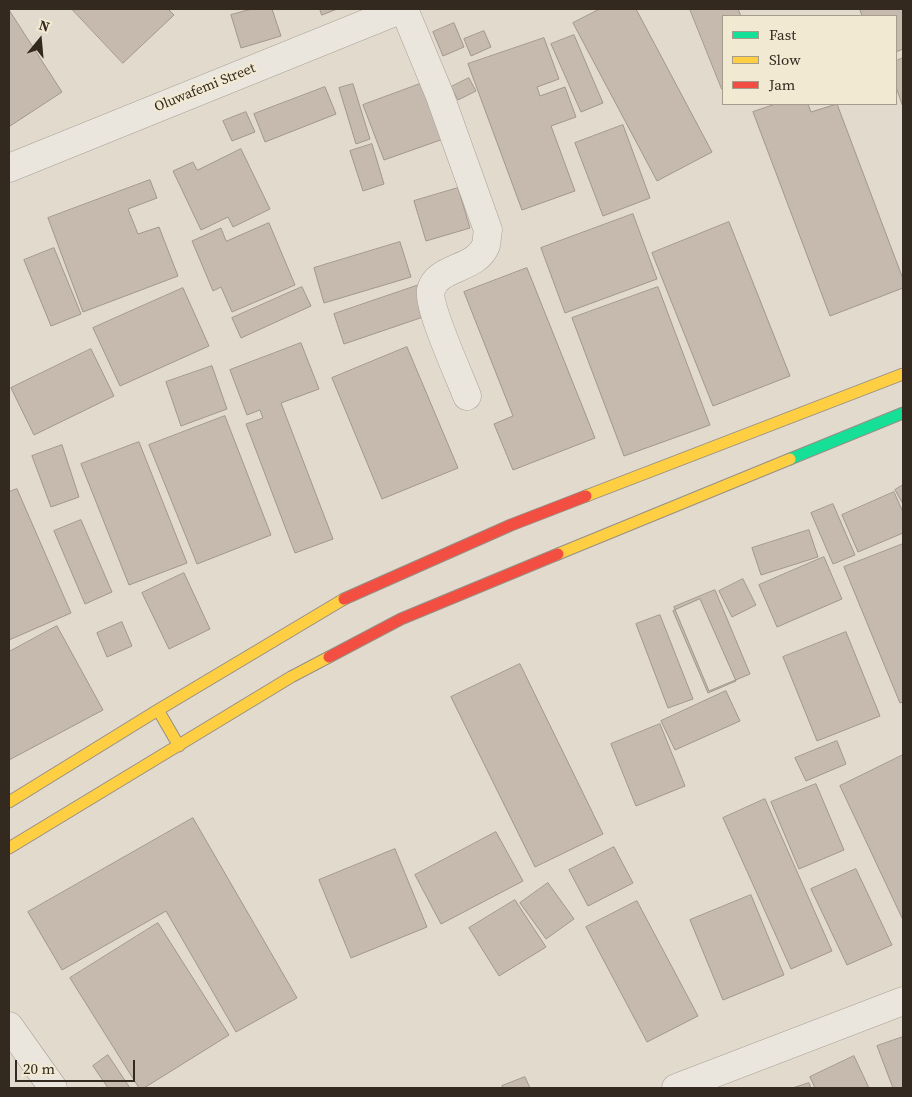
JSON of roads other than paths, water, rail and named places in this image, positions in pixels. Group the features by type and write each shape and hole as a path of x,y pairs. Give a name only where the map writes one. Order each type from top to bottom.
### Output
{"main road":[{"path":"9,802 344,599 511,525 903,374"},
{"path":"9,848 290,677 401,619 526,566 903,414"},
{"path":"158,710 179,746"}],"street":[{"name":"Oluwafemi Street","path":"9,168 403,9"},
{"path":"403,9 440,96 488,230 486,245 478,258 438,278 431,290 433,309 467,396"},
{"path":"676,1088 903,1001"},
{"path":"9,1026 53,1088"}]}
